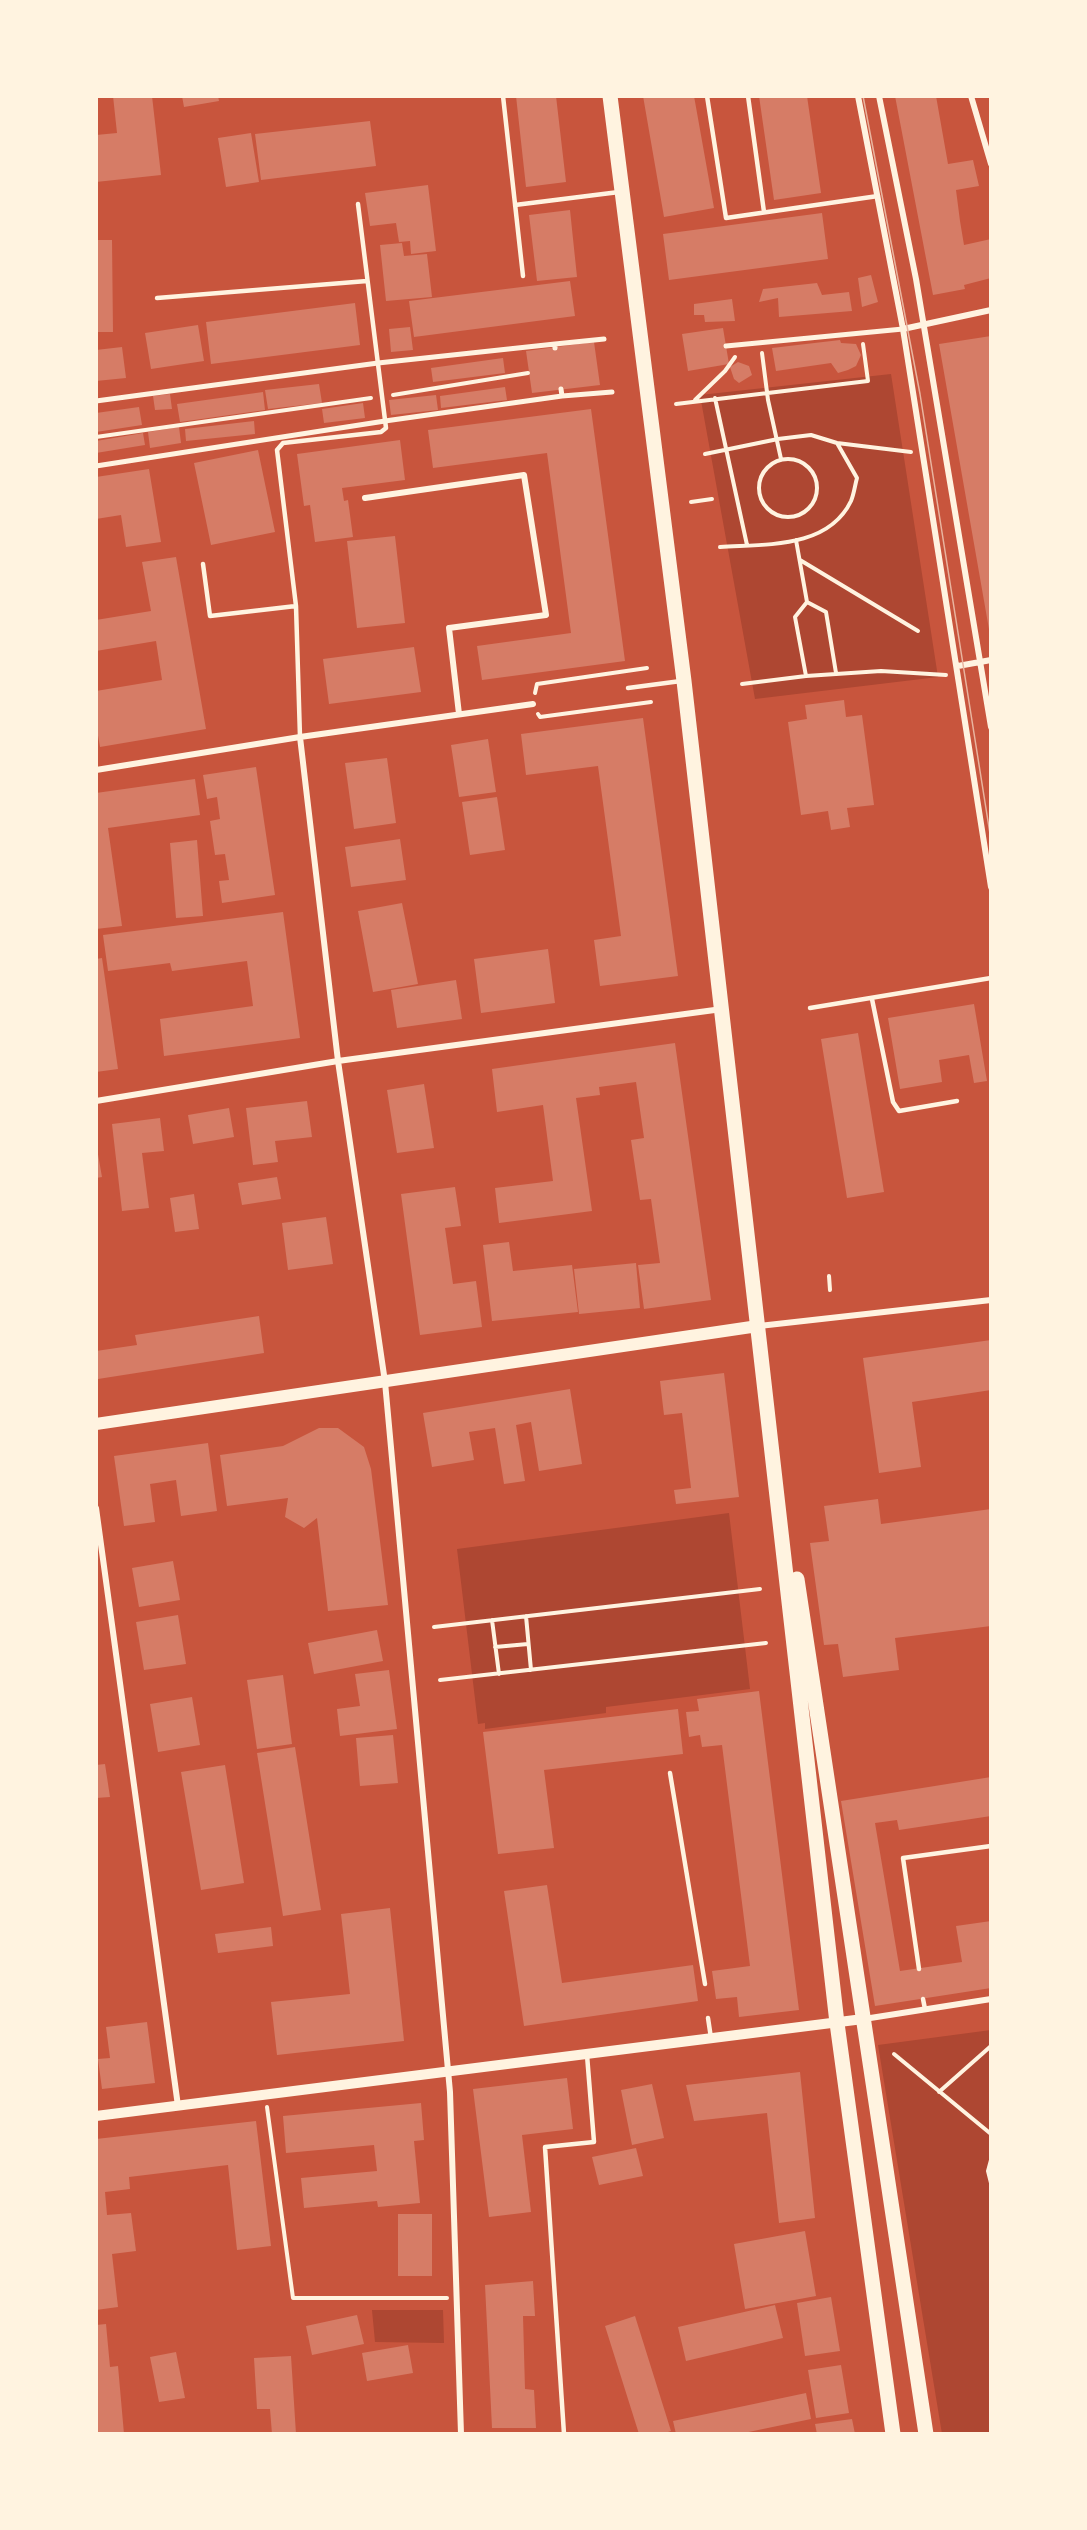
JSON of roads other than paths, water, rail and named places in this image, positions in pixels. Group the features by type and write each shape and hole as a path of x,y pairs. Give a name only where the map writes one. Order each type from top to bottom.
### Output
{"main road":[{"path":"610,96 684,681 837,2023 893,2434"},
{"path":"96,1424 758,1326"},
{"path":"758,1326 882,2156 926,2434"}],"street":[{"path":"858,96 903,329 958,666 991,887"},
{"path":"879,96 924,325 991,727"},
{"path":"971,96 991,164"},
{"path":"726,346 903,329 991,310"},
{"path":"96,401 378,363 604,339"},
{"path":"96,466 562,393 612,392"},
{"path":"365,498 524,475 546,615 450,628 459,714"},
{"path":"958,666 991,660"},
{"path":"96,771 300,737 533,704"},
{"path":"300,737 338,1061 384,1382 448,2070 461,2434"},
{"path":"96,1101 338,1061 722,1009"},
{"path":"758,1326 991,1300"},
{"path":"96,1508 178,2106"},
{"path":"96,2116 448,2070 837,2023 991,1999"}],"lane":[{"path":"502,96 523,276"},
{"path":"707,96 726,218 878,196"},
{"path":"748,96 764,212"},
{"path":"515,206 622,192"},
{"path":"300,737 296,606 277,450 279,446 384,431 385,421 358,204"},
{"path":"157,298 367,281"},
{"path":"203,564 210,616 296,606"},
{"path":"627,688 684,681"},
{"path":"810,1008 991,978"},
{"path":"872,999 893,1102 900,1111 957,1101"},
{"path":"670,1773 705,1984"},
{"path":"919,1968 903,1858 991,1846"},
{"path":"923,1999 925,2009"},
{"path":"708,2018 711,2038"},
{"path":"564,2434 545,2147 594,2142 587,2055"}],"tram line":[{"path":"863,96 920,394 991,840"}]}
